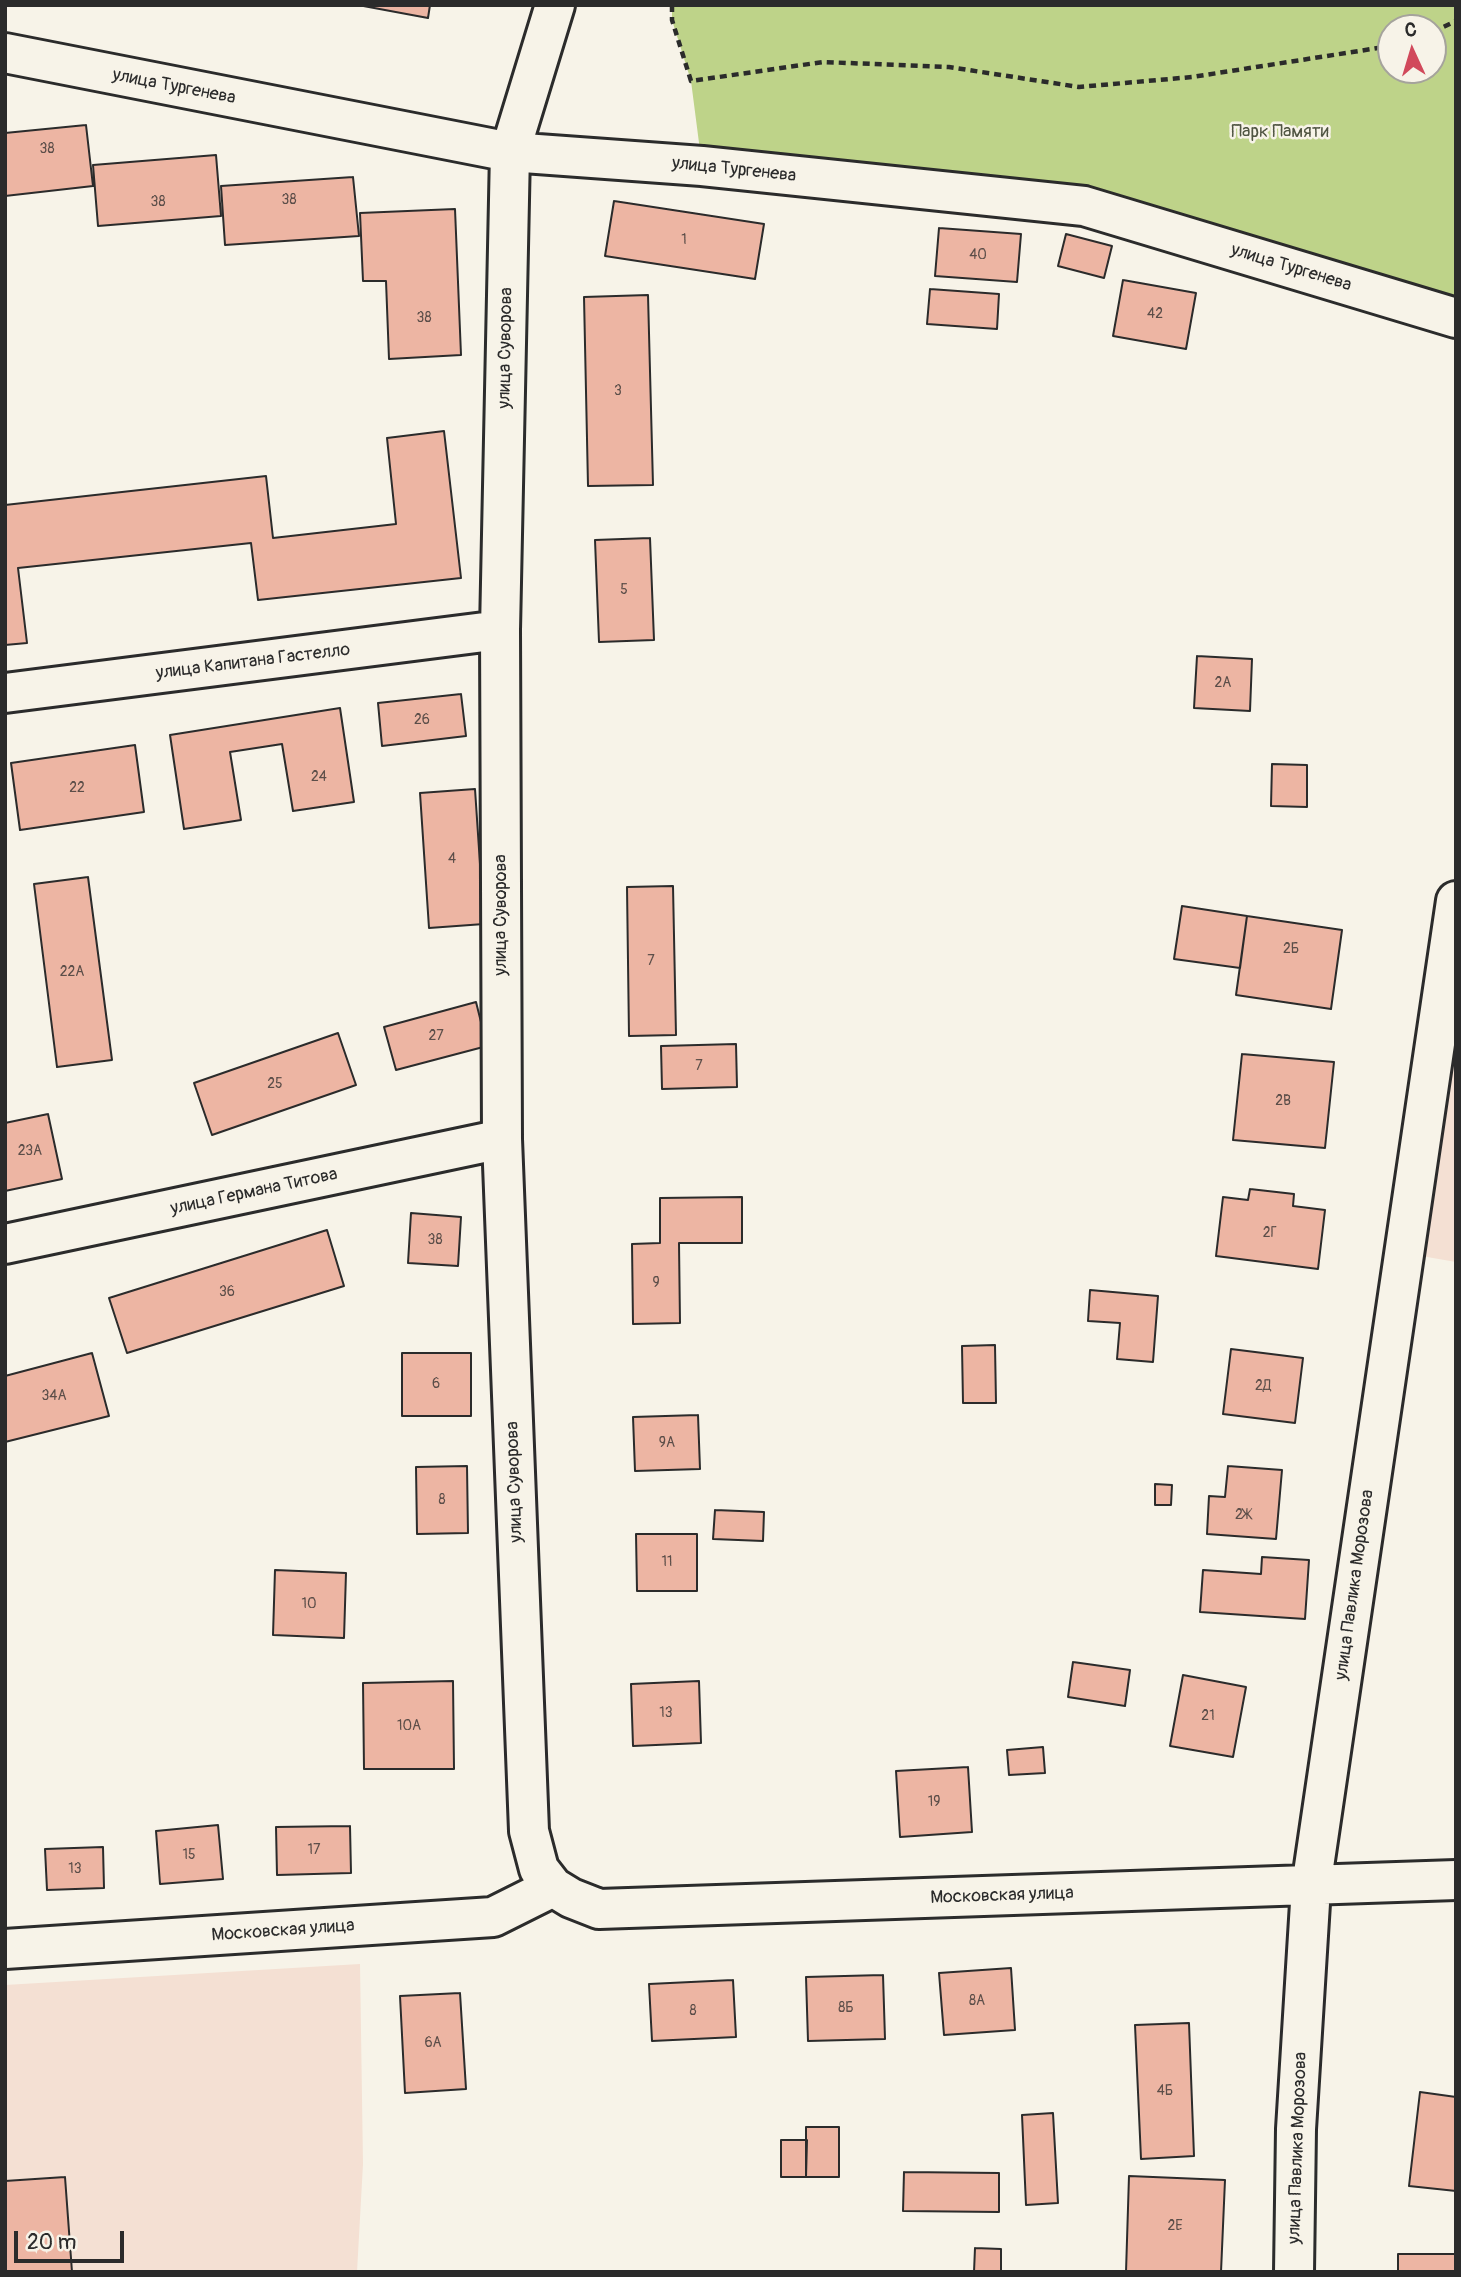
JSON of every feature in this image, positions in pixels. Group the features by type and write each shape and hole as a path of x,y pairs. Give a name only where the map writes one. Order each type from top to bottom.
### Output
{"street":[{"name":"улица Суворова","path":"553,1887 539,1869 529,1831 502,1139 500,631 510,152 555,5"},
{"name":"улица Тургенева","path":"5,53 510,152 702,166 1084,206 1456,318"},
{"name":"улица Капитана Гастелло","path":"5,693 500,631"},
{"name":"улица Павлика Морозова","path":"1294,2272 1296,2129 1311,1887 1456,901"},
{"name":"улица Германа Титова","path":"5,1244 502,1139"},
{"name":"Московская улица","path":"5,1948 493,1917 553,1887 599,1909 1456,1880"}],"path":[{"path":"672,5 672,20 691,81 824,62 949,67 1079,87 1192,78 1377,48"}],"shaded area":[{"path":"1456,901 1456,1262 1404,1253"},
{"path":"360,1964 363,2164 357,2272 5,2272 5,1985"}],"green space":[{"name":"Парк Памяти","path":"672,5 1456,5 1456,318 1084,206 702,166 691,81 672,20"}],"building":[{"path":"358,5 430,5 428,18"},
{"path":"86,125 93,186 5,196 5,133"},
{"path":"216,155 221,216 98,226 93,165"},
{"path":"353,177 359,236 225,245 221,186"},
{"path":"614,201 764,224 755,279 605,256"},
{"path":"455,209 461,355 389,359 386,281 363,281 360,213"},
{"path":"939,228 1021,234 1017,282 935,276"},
{"path":"1066,234 1112,246 1104,278 1058,266"},
{"path":"1123,280 1196,293 1186,349 1113,336"},
{"path":"930,289 999,294 997,329 927,324"},
{"path":"648,295 653,485 588,486 584,297"},
{"path":"444,431 461,578 258,600 251,543 18,568 27,643 5,645 5,505 266,476 273,538 396,524 387,438"},
{"path":"650,538 654,640 599,642 595,540"},
{"path":"1197,656 1252,659 1250,711 1194,708"},
{"path":"461,694 466,736 382,746 378,703"},
{"path":"340,708 354,802 293,811 282,744 230,752 241,820 184,829 170,735"},
{"path":"135,745 144,812 20,830 11,763"},
{"path":"1272,764 1307,765 1307,807 1271,806"},
{"path":"475,789 484,924 429,928 420,793"},
{"path":"88,877 112,1060 57,1067 34,884"},
{"path":"673,886 676,1035 629,1036 627,887"},
{"path":"1182,906 1247,916 1240,968 1174,959"},
{"path":"1247,916 1342,930 1331,1009 1236,995"},
{"path":"476,1002 487,1046 396,1070 384,1027"},
{"path":"338,1033 356,1085 212,1135 194,1083"},
{"path":"736,1044 737,1087 662,1089 661,1046"},
{"path":"1242,1054 1334,1062 1325,1148 1233,1140"},
{"path":"48,1114 62,1179 5,1191 5,1123"},
{"path":"1250,1189 1294,1194 1293,1206 1325,1210 1318,1269 1216,1256 1223,1197 1248,1200"},
{"path":"742,1197 742,1243 679,1243 680,1323 633,1324 632,1244 660,1243 660,1198"},
{"path":"411,1213 461,1217 458,1266 408,1263"},
{"path":"327,1230 344,1286 127,1353 109,1298"},
{"path":"1090,1290 1158,1296 1153,1362 1117,1359 1120,1323 1088,1321"},
{"path":"995,1345 996,1403 963,1403 962,1346"},
{"path":"1231,1349 1303,1358 1295,1423 1223,1414"},
{"path":"92,1353 109,1416 5,1442 5,1376"},
{"path":"402,1353 471,1353 471,1416 402,1416"},
{"path":"698,1415 700,1469 635,1471 633,1417"},
{"path":"467,1466 468,1533 417,1534 416,1467"},
{"path":"1228,1466 1282,1470 1276,1539 1207,1534 1209,1496 1225,1497"},
{"path":"1155,1484 1172,1485 1171,1505 1155,1505"},
{"path":"715,1510 764,1512 763,1541 713,1539"},
{"path":"636,1534 697,1534 697,1591 637,1591"},
{"path":"1262,1557 1309,1560 1305,1619 1200,1612 1203,1570 1261,1574"},
{"path":"275,1570 346,1573 344,1638 273,1635"},
{"path":"1073,1662 1130,1670 1125,1706 1068,1697"},
{"path":"1183,1675 1246,1687 1233,1757 1170,1746"},
{"path":"453,1681 454,1769 364,1769 363,1683"},
{"path":"699,1681 701,1743 633,1746 631,1684"},
{"path":"1043,1747 1045,1773 1009,1775 1007,1750"},
{"path":"968,1767 972,1832 900,1837 896,1771"},
{"path":"218,1825 223,1879 160,1884 156,1831"},
{"path":"350,1826 351,1873 277,1875 276,1827"},
{"path":"103,1847 104,1888 47,1890 45,1849"},
{"path":"1011,1968 1015,2030 944,2035 939,1973"},
{"path":"883,1975 885,2039 808,2041 806,1977"},
{"path":"733,1980 736,2037 652,2041 649,1984"},
{"path":"460,1993 466,2089 405,2093 400,1996"},
{"path":"1189,2023 1194,2156 1141,2159 1135,2025"},
{"path":"1420,2092 1456,2097 1456,2191 1409,2186"},
{"path":"1053,2113 1058,2203 1026,2205 1022,2115"},
{"path":"806,2127 839,2127 839,2177 806,2177"},
{"path":"781,2140 807,2140 806,2177 781,2177"},
{"path":"904,2172 999,2173 999,2212 903,2211"},
{"path":"1129,2176 1225,2180 1221,2272 1126,2272"},
{"path":"65,2177 72,2272 5,2272 5,2181"},
{"path":"975,2248 1001,2249 1001,2272 974,2272"},
{"path":"1398,2254 1456,2254 1456,2272 1398,2272"}]}
